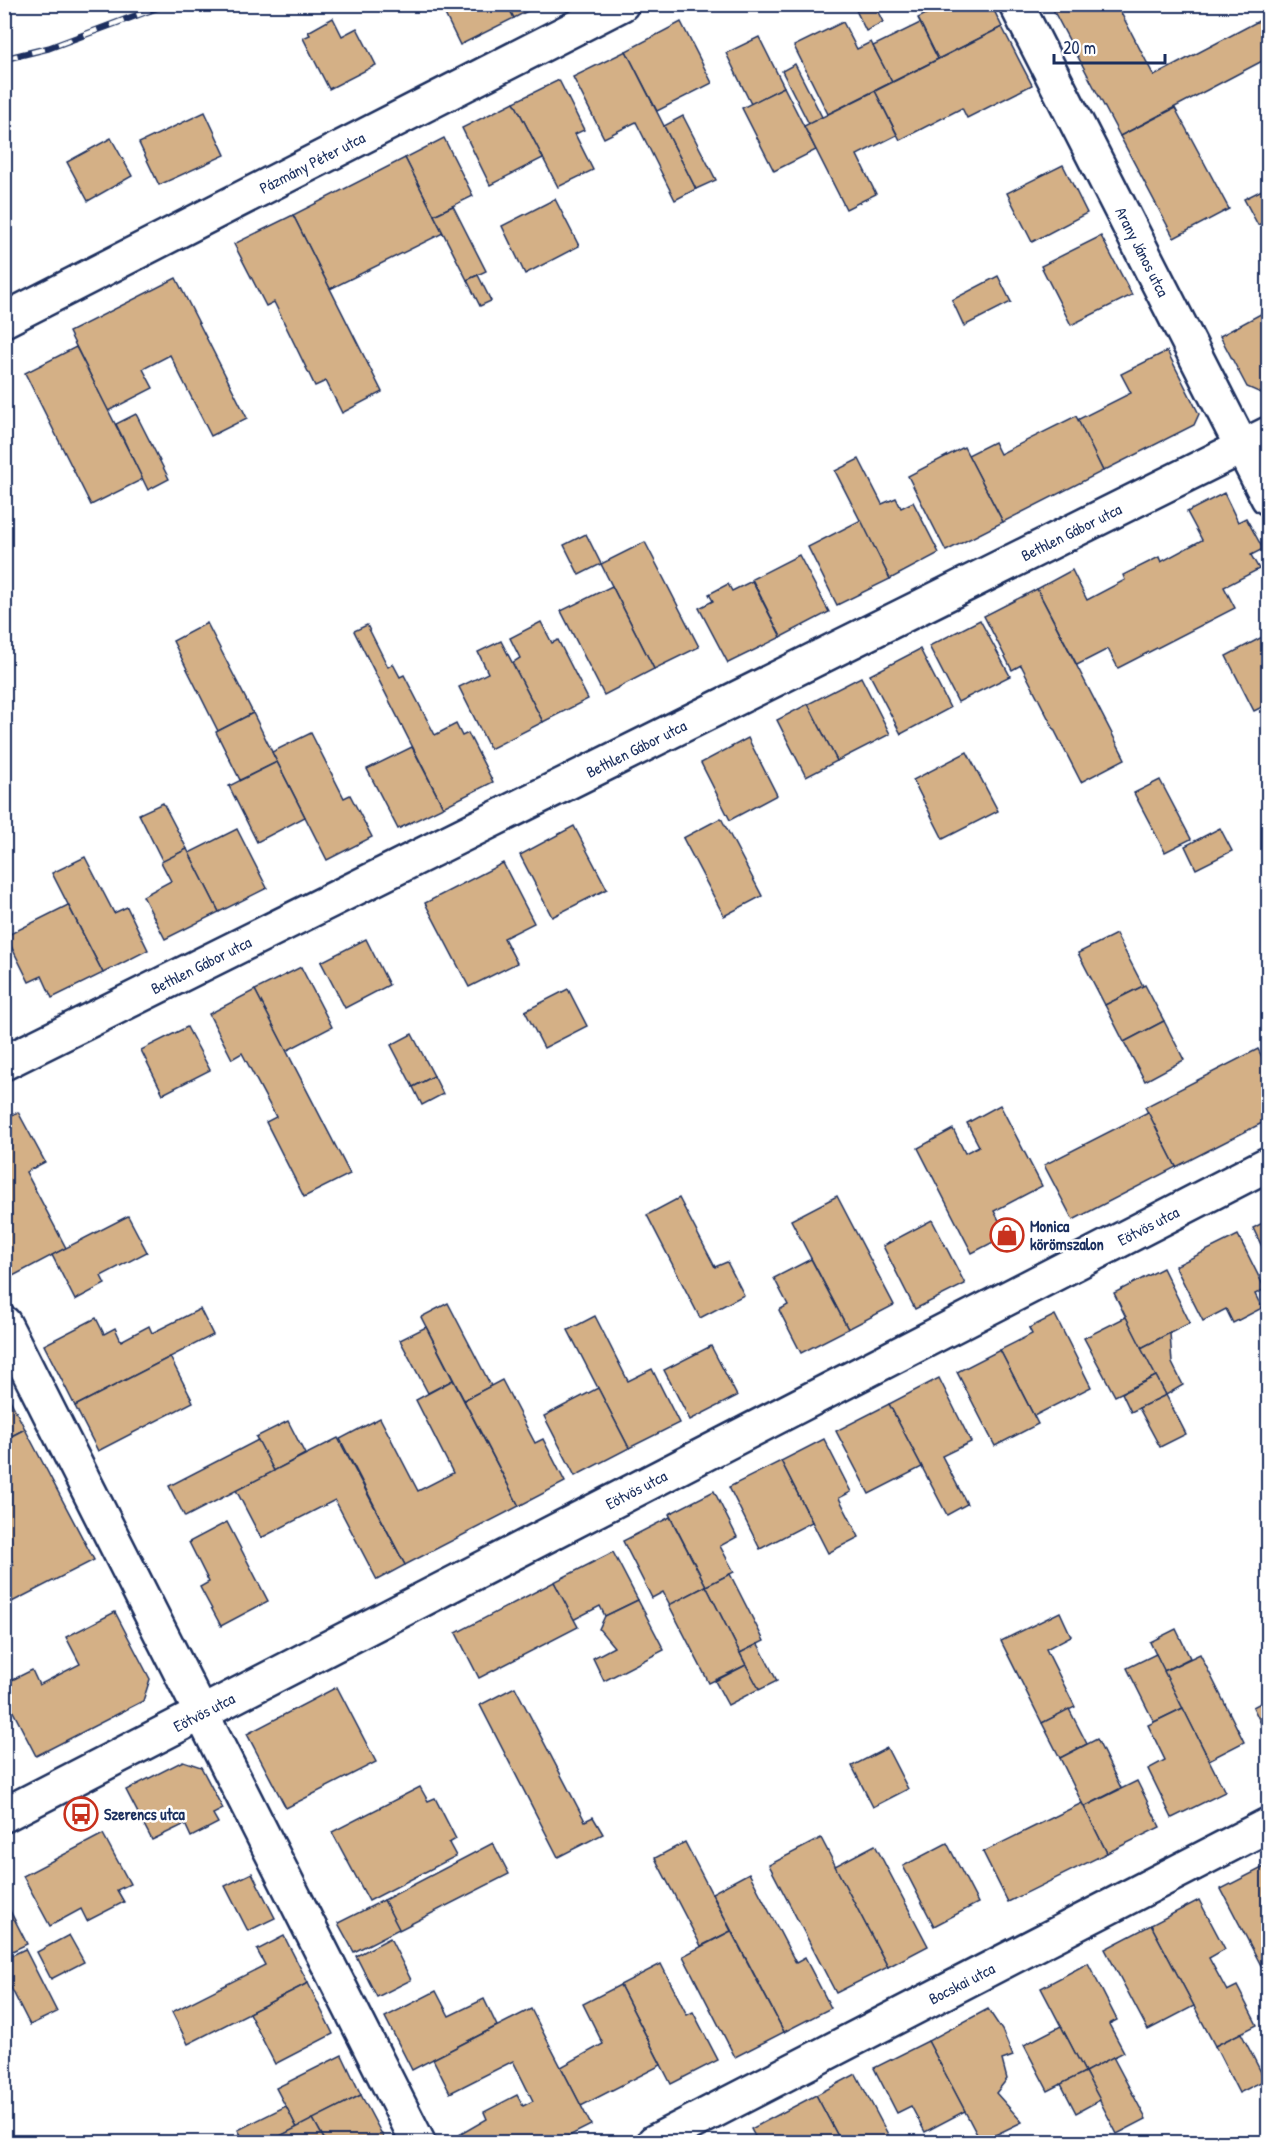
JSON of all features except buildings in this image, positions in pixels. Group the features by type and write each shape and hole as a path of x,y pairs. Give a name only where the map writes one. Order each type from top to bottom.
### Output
{"street":[{"name":"Pázmány Péter utca","path":"4,320 621,4"},
{"name":"Arany János utca","path":"1016,4 1256,440 1269,498"},
{"name":"Bethlen Gábor utca","path":"4,1063 1256,440"},
{"name":"Eötvös utca","path":"4,1815 201,1716 1269,1164"},
{"path":"4,1323 417,2142"},
{"name":"Bocskai utca","path":"654,2142 1269,1825"}],"railway":[{"path":"4,59 49,48 167,4"}],"place":[{"name":"Monica körömszalon","path":"1007,1235"},
{"name":"Szerencs utca","path":"81,1814"}]}
